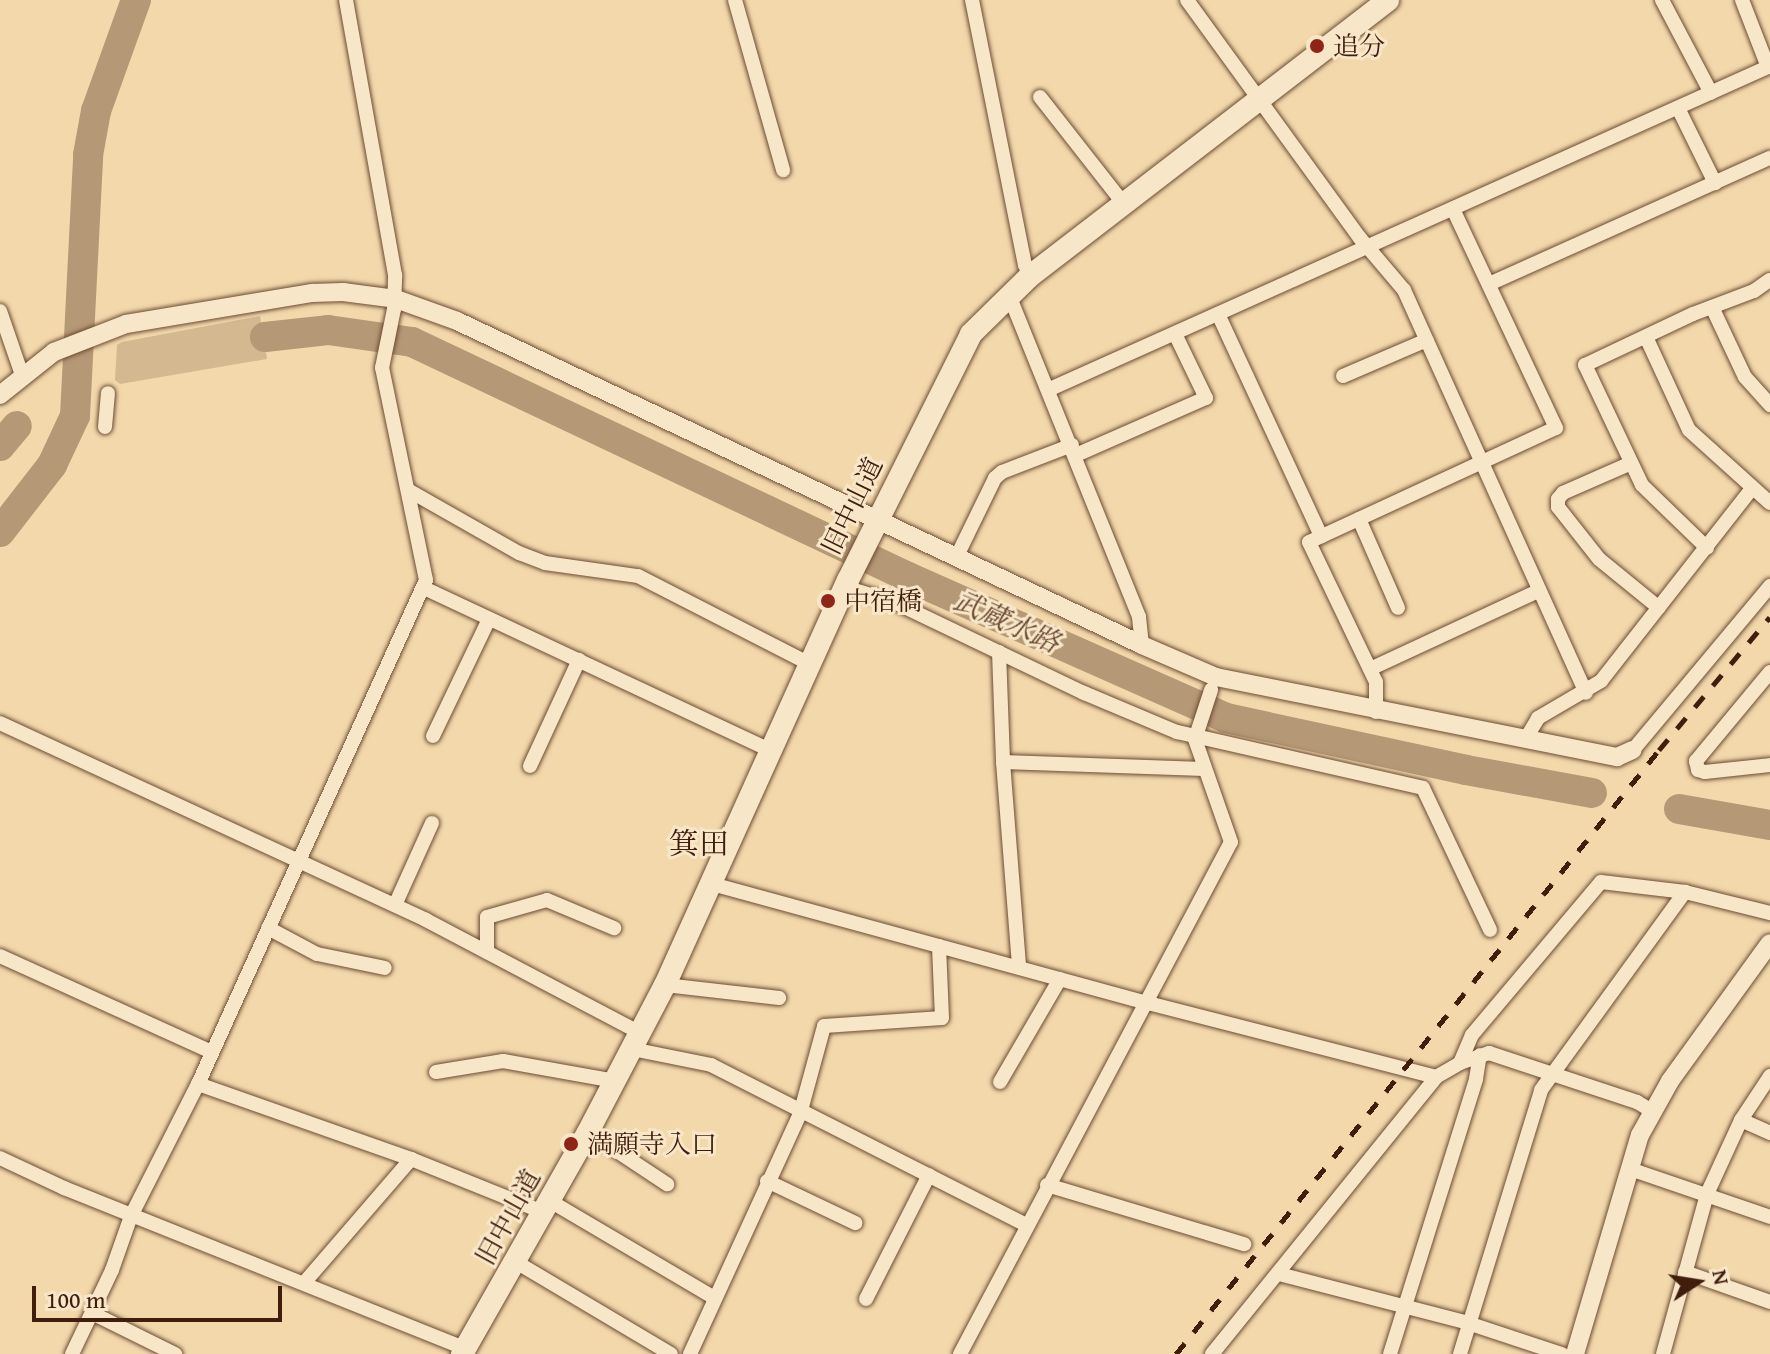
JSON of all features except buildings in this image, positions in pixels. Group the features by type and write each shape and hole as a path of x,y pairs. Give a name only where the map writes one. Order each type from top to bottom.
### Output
{"main road":[{"name":"旧中山道","path":"463,1351 588,1132 665,985 874,524 963,348 982,321 1030,276 1260,99 1377,4"}],"street":[{"path":"72,1354 131,1216 198,1084 426,580 382,368 395,306 393,261 346,0"},
{"path":"735,0 783,170"},
{"path":"972,0 1025,265 1030,276"},
{"path":"1187,0 1404,290 1586,693"},
{"path":"1662,0 1711,93"},
{"path":"1050,389 1454,211 1769,67 1742,0"},
{"path":"1040,97 1123,203"},
{"path":"1678,108 1715,183"},
{"path":"1489,284 1770,158"},
{"path":"1376,712 1376,682 1309,542 1556,428 1454,211"},
{"path":"1707,548 1663,508 1629,464 1585,365 1754,291 1770,280"},
{"path":"0,395 22,375 68,345 100,332 142,320 312,293 357,293 457,321 874,524 956,558 1142,645 1213,683 1617,757 1633,750 1770,586"},
{"path":"1009,295 1050,389 1139,617 1142,645"},
{"path":"1712,307 1745,377 1770,405"},
{"path":"0,311 22,375"},
{"path":"1218,314 1321,536"},
{"path":"956,558 995,478 1002,472 1074,450 1206,398 1175,334"},
{"path":"1646,337 1689,430 1751,490 1770,503"},
{"path":"1343,376 1427,340"},
{"path":"105,427 108,393"},
{"path":"1629,464 1563,493 1558,499 1558,507 1593,553 1659,608"},
{"path":"408,490 519,553 545,563 638,576 810,664"},
{"path":"1525,740 1538,718 1586,693 1601,681 1751,490"},
{"path":"1359,519 1398,608"},
{"path":"848,581 1150,723 1423,788 1490,930"},
{"path":"424,588 770,750"},
{"path":"1370,669 1538,591"},
{"path":"433,736 489,619"},
{"path":"999,652 1003,762 1019,967"},
{"path":"530,766 579,660"},
{"path":"1770,672 1696,761 1698,770 1705,772 1770,765"},
{"path":"960,1354 1231,842 1204,769 1197,733 1213,683"},
{"path":"0,723 395,905 487,952 636,1041 711,1065 800,1114 1026,1225"},
{"path":"1003,762 1204,769"},
{"path":"395,905 432,823"},
{"path":"1460,1063 1472,1035 1601,882 1685,892 1770,913"},
{"path":"712,884 1148,1003 1436,1077"},
{"path":"1460,1354 1527,1133 1551,1073 1685,892"},
{"path":"487,952 487,917 547,900 614,928"},
{"path":"268,928 317,954 385,968"},
{"path":"1575,1354 1630,1169 1652,1111 1770,943"},
{"path":"690,1354 800,1114 824,1026 942,1018 939,946"},
{"path":"0,956 212,1052"},
{"path":"1000,1082 1060,979"},
{"path":"665,985 779,998"},
{"path":"1212,1354 1436,1077 1460,1063 1489,1053 1637,1102 1652,1111"},
{"path":"1390,1354 1476,1079 1480,1055"},
{"path":"436,1072 503,1061 615,1081"},
{"path":"1668,1352 1685,1272 1707,1194 1741,1120 1770,1076"},
{"path":"198,1084 547,1206 715,1298"},
{"path":"1741,1120 1770,1133"},
{"path":"588,1132 667,1184"},
{"path":"0,1158 131,1216 304,1283 463,1351"},
{"path":"304,1283 411,1159"},
{"path":"1630,1169 1770,1217"},
{"path":"866,1299 929,1175"},
{"path":"767,1181 855,1223"},
{"path":"1047,1185 1244,1244"},
{"path":"516,1262 671,1354"},
{"path":"1685,1272 1770,1302"},
{"path":"1279,1274 1468,1323 1562,1354"},
{"path":"92,1313 175,1354"}],"shaded area":[{"path":"260,316 267,359 120,384 115,380 117,345 122,342"}],"waterway":[{"path":"0,532 52,465 75,416 88,155 96,111 136,0"},
{"name":"武蔵水路","path":"265,337 328,330 412,342 908,577 1226,718 1466,770 1592,793"},
{"name":"武蔵水路","path":"0,446 17,426"},
{"name":"武蔵水路","path":"1679,809 1770,825"}],"railway":[{"path":"1176,1354 1659,750 1770,617"}],"place":[{"name":"追分","path":"1317,46"},
{"name":"中宿橋","path":"828,601"},
{"name":"満願寺入口","path":"571,1144"}],"district":[{"name":"箕田","path":"699,843"}]}
